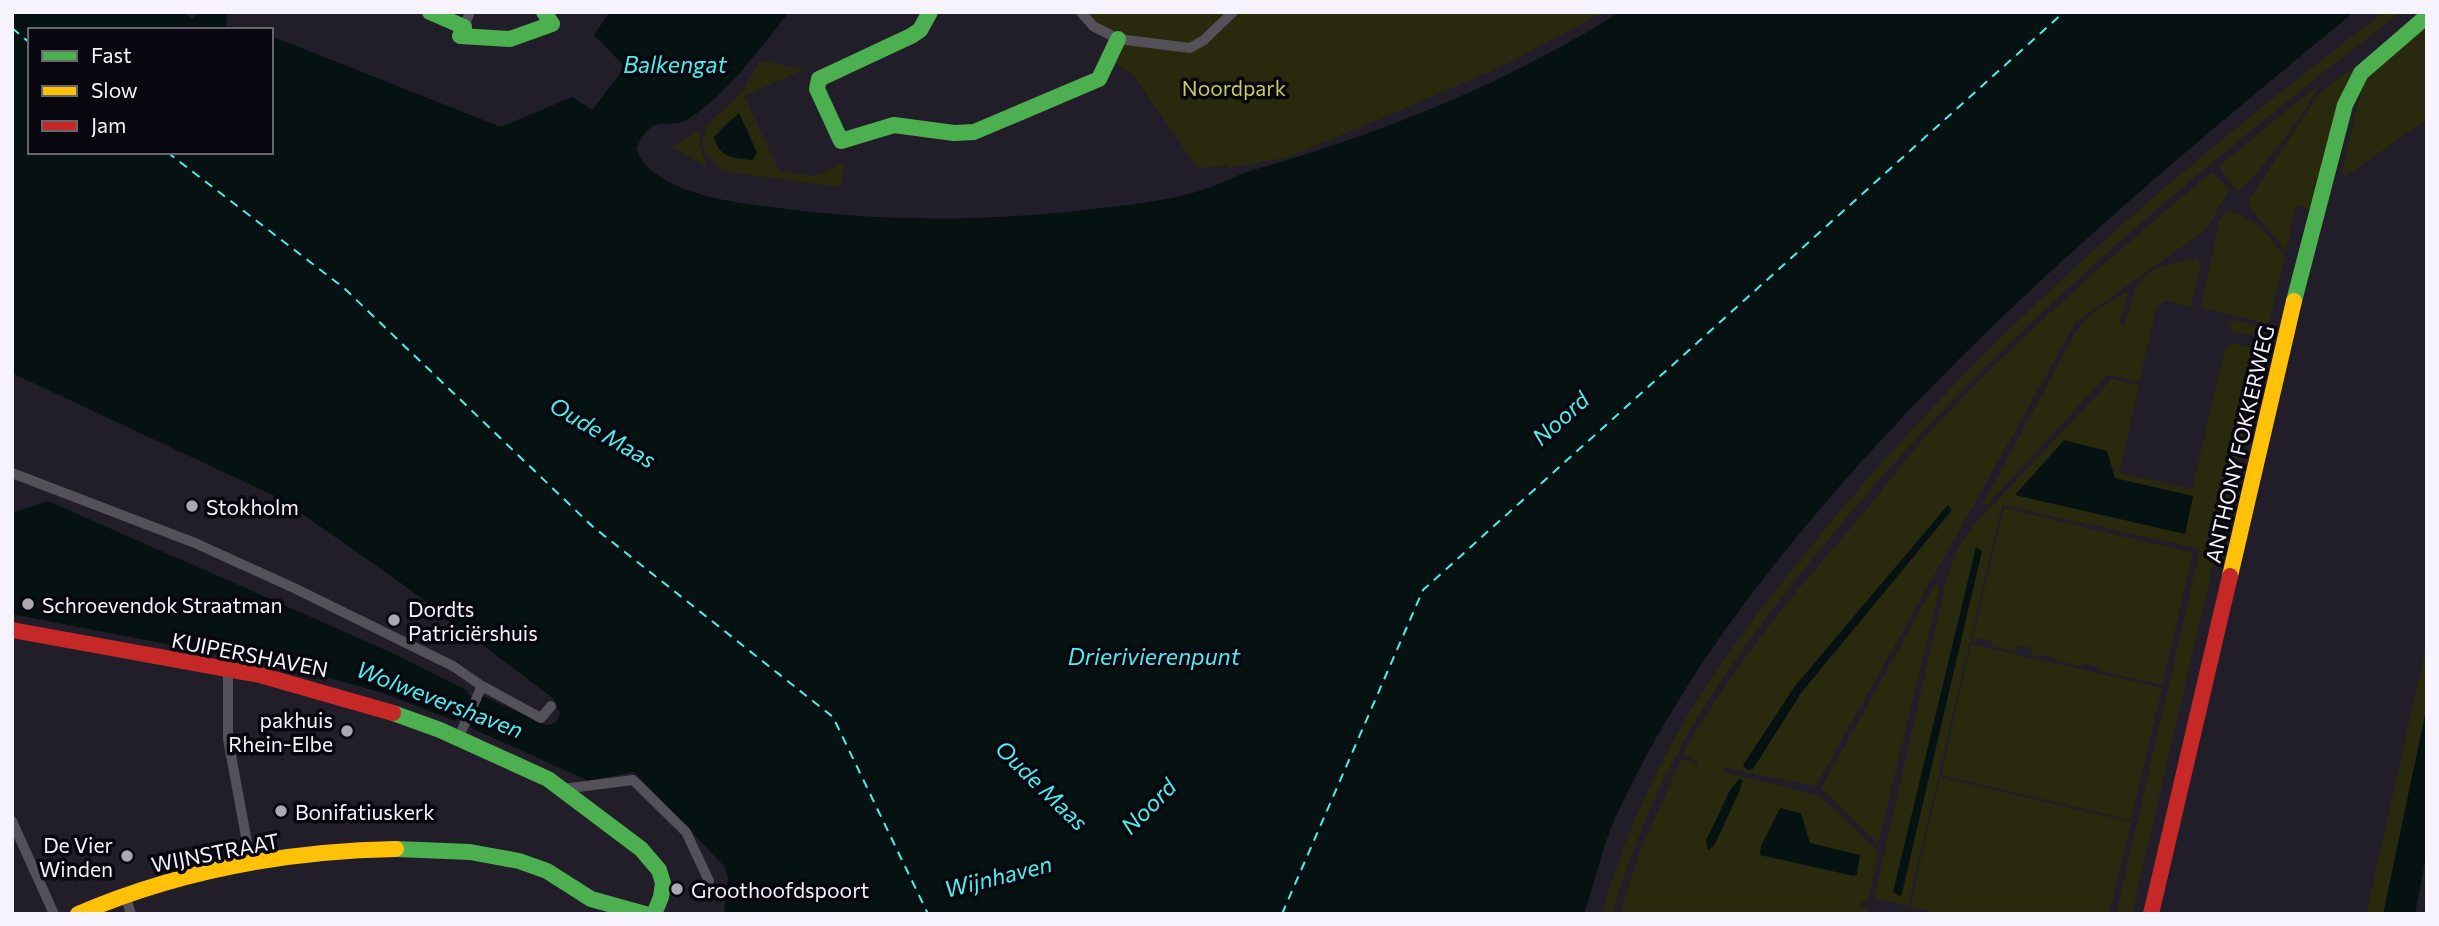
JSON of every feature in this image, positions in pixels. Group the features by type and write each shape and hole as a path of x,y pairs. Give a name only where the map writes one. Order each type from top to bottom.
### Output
{"street":[{"path":"430,12 467,20 460,36 510,39 552,24 544,12"},
{"path":"930,12 920,30 911,36 819,79 817,89 841,141 894,124 954,133 974,132 1099,79 1107,70 1118,39"},
{"path":"1081,12 1093,26 1118,39 1190,48 1204,40 1233,12"},
{"name":"ANTHONY FOKKERWEG","path":"2151,914 2301,270 2336,134 2345,105 2361,73 2427,16"},
{"path":"12,473 195,543 294,588 453,666 479,691 541,718 551,706"},
{"name":"KUIPERSHAVEN","path":"12,629 340,693 461,730 562,789 580,807 654,859 664,891 654,914"},
{"path":"228,670 228,738 251,864"},
{"path":"461,730 479,691"},
{"path":"562,789 633,780 686,832 709,881"},
{"path":"12,821 54,914"},
{"name":"WIJNSTRAAT","path":"78,914 125,895 251,864 352,849 398,847 458,850 519,860 551,870 584,895 636,913"},
{"path":"125,895 131,914"}],"green space":[{"name":"Noordpark","path":"1088,12 1604,12 1505,65 1289,157 1229,168 1227,165 1198,169 1132,73 1114,63 1118,53"},
{"path":"2384,12 2401,12 2247,134 2099,260 1958,395 1891,467 1791,586 1727,672 1673,760 1630,859 1612,914 1602,914 1642,802 1694,705 1757,615 1830,523 1956,383 2092,252 2235,129"},
{"path":"2427,27 2427,119 2345,177 2342,171 2363,83 2378,65"},
{"path":"760,61 805,69 744,96 779,171 814,176 844,163 842,184 839,187 722,171 704,153 703,138 708,124 742,92","holes":["739,113 753,142 756,158 718,130"]},
{"path":"2349,70 2354,73 2310,209 2296,206 2286,251 2250,208 2249,200 2318,95"},
{"path":"2317,86 2296,123 2271,156 2239,190 2234,188 2219,166"},
{"path":"701,129 699,145 707,167 671,147"},
{"path":"2212,172 2229,189 2209,225 2076,322 1816,786 1725,768 1723,772 1820,796 1876,849 1878,854 1868,902 1862,901 1860,907 1867,909 1866,914 1620,914 1639,854 1682,758 1697,765 1699,762 1683,754 1745,658 1814,570 1952,408 2060,303","holes":["1948,505 1952,510 1801,693 1753,769 1795,687"]},
{"path":"2228,210 2257,223 2285,257 2269,324 2201,308 2219,221"},
{"path":"2197,258 2201,264 2190,307 2166,301 2157,306 2139,382 2110,375 2105,377 1987,505 1983,504 2077,330 2092,313 2126,292 2128,295 2119,323 2125,325 2135,294 2146,276 2164,266"},
{"path":"2232,320 2268,328 2266,339 2229,330"},
{"path":"2233,343 2263,350 2132,914 2116,914 2200,549 2002,505 1908,906 1874,898 1947,577 1958,548 1973,526 2112,379 2139,386 2119,473 2192,489 2225,349"},
{"path":"2004,508 2193,553 2162,685 2097,670 2097,667 2083,663 2081,667 2039,654 2038,657 2031,655 2032,648 2018,645 2016,652 1992,646 1992,641 1978,638 1977,642 1972,641"},
{"path":"1935,584 1940,587 1878,844 1821,788"},
{"path":"2427,643 2427,706 2384,914 2366,914"},
{"path":"1971,644 2162,688 2131,820 1941,775"},
{"path":"1940,777 2131,822 2109,914 1941,914 1910,907"}],"water":[{"path":"12,12 184,12 191,19 201,12 227,12 226,26 230,28 28,28 28,154 273,154 273,37 501,127 572,97 592,110 625,67 594,35 610,12 789,12 716,98 688,119 673,124 654,125 648,129 636,149 645,164 676,185 695,193 735,202 811,212 892,218 972,218 1053,213 1148,202 1203,190 1250,171 1352,139 1444,103 1534,61 1620,12 2354,12 2152,181 2022,298 1898,422 1806,525 1716,643 1663,727 1616,816 1584,914 724,914 728,877 724,866 634,772 589,781 471,728 469,722 456,718 455,721 383,693 305,671 12,614 12,513 48,501 390,652 479,699 483,696 547,725 555,723 560,714 554,699 401,583 281,499 12,373"},
{"path":"739,113 757,153 752,160 723,153 714,137"},
{"path":"2064,440 2107,451 2115,478 2193,496 2185,534 2015,495"},
{"path":"1948,505 1952,510 1801,693 1753,769 1747,770 1743,765 1795,686"},
{"path":"1976,547 1982,551 1901,897 1893,892"},
{"path":"2427,706 2427,851 2415,914 2383,914"},
{"path":"1739,779 1743,780 1740,790 1714,846 1708,850 1706,841 1730,790"},
{"path":"1780,808 1801,813 1810,843 1860,855 1857,874 1854,876 1760,855 1761,846"}],"ferry route":[{"path":"1282,914 1423,590 2064,12"},
{"path":"12,28 28,41"},
{"path":"170,154 344,288 592,526 833,717 928,914"}],"traffic: fast":[{"path":"430,12 464,27 460,36 510,39 552,24 544,12"},
{"path":"930,12 920,30 911,36 819,79 817,89 841,141 894,125 954,133 974,132 1099,79 1118,39"},
{"path":"2294,301 2345,105 2361,73 2427,16"},
{"path":"393,713 440,730 548,779 641,849 659,870 663,883 654,914"},
{"path":"396,849 470,852 519,861 547,871 591,899 645,914"}],"traffic: slow":[{"path":"2230,576 2294,301"},
{"path":"78,914 155,886 234,866 314,854 396,849"}],"traffic: jam":[{"path":"2151,914 2230,576"},
{"path":"12,630 260,675 393,713"}],"place":[{"name":"Stokholm","path":"192,506"},
{"name":"Schroevendok Straatman","path":"28,604"},
{"name":"Dordts Patriciërshuis","path":"394,620"},
{"name":"pakhuis Rhein-Elbe","path":"347,731"},
{"name":"Bonifatiuskerk","path":"281,811"},
{"name":"De Vier Winden","path":"127,856"},
{"name":"Groothoofdspoort","path":"677,889"}],"water label":[{"name":"Balkengat","path":"675,64"},
{"name":"Noord","path":"1560,418"},
{"name":"Oude Maas","path":"603,432"},
{"name":"Drierivierenpunt","path":"1154,656"},
{"name":"Wolwevershaven","path":"440,699"},
{"name":"Oude Maas","path":"1042,785"},
{"name":"Noord","path":"1148,806"},
{"name":"Wijnhaven","path":"998,876"}]}
